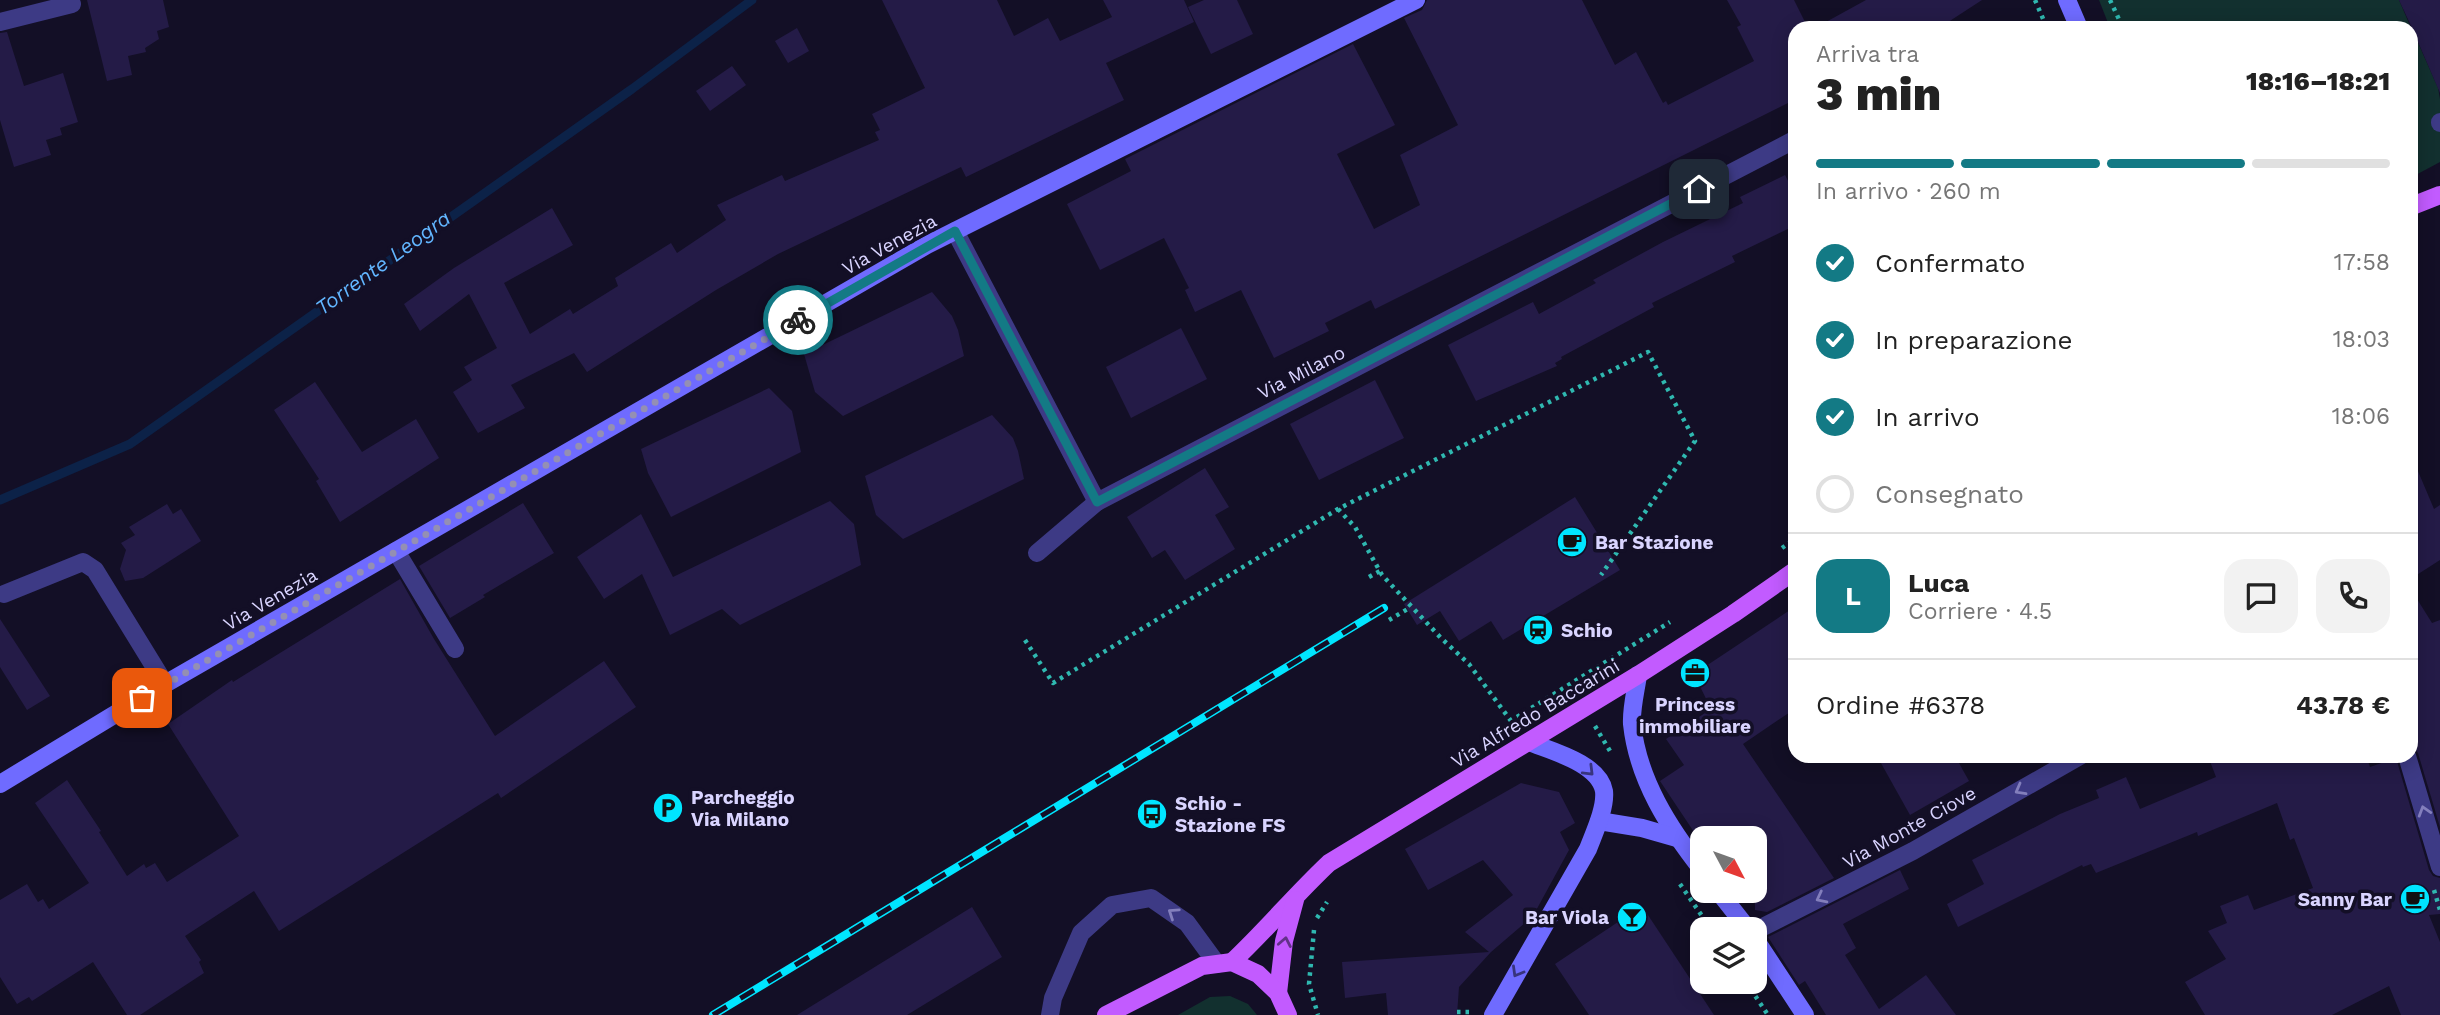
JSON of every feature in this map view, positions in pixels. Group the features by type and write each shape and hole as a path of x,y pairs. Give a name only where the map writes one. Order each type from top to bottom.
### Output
{"main road":[{"path":"2418,204 2440,195"},
{"name":"Via Alfredo Baccarini","path":"1106,1015 1202,966 1224,963 1265,931 1297,892 1329,863 1638,675 1788,576"},
{"path":"1278,993 1284,941 1297,892"},
{"path":"1224,963 1258,974 1278,993 1288,1015"}],"street":[{"name":"Via Venezia","path":"0,784 165,684 955,231 1416,0"},
{"path":"2067,0 2076,21"},
{"path":"0,22 72,4"},
{"name":"Via Milano","path":"1037,553 1097,502 1788,143"},
{"path":"955,231 1097,502"},
{"path":"396,551 455,649"},
{"path":"4,594 83,562 95,570 165,684"},
{"path":"1638,675 1632,722 1640,768 1676,838 1690,855"},
{"path":"1493,1015 1588,849 1600,821 1604,790 1591,770 1578,761 1529,741"},
{"name":"Via Monte Ciove","path":"1767,926 1913,851 2068,763"},
{"path":"2409,763 2440,867"},
{"path":"1600,821 1642,828 1676,838"},
{"path":"1050,1015 1053,998 1082,933 1112,905 1151,898 1187,923 1224,963"},
{"path":"1727,903 1739,917"},
{"path":"1767,957 1805,1015"}],"path":[{"path":"2035,0 2044,21"},
{"path":"2110,0 2120,21"},
{"path":"1025,640 1053,683 1338,509 1648,352 1695,441 1601,575"},
{"path":"1338,509 1355,527 1380,571 1411,607 1469,664 1511,721"},
{"path":"1369,577 1380,571"},
{"path":"1389,620 1411,607"},
{"path":"1569,683 1622,771 1640,768"},
{"path":"1754,994 1768,1015"}],"green space":[{"path":"2099,0 2399,0 2408,21 2107,21"},
{"path":"2418,43 2438,88 2440,162 2418,174"},
{"path":"1230,996 1248,1004 1257,1015 1178,1015 1210,997"}],"building":[{"path":"87,0 163,0 169,27 157,31 159,39 145,48 146,52 128,56 132,75 107,81"},
{"path":"882,0 997,0 1014,36 1048,18 1060,41 1112,17 1103,0 1184,0 1194,22 1106,63 1124,100 966,177 961,167 778,254 587,372 574,353 511,385 525,408 478,433 453,392 472,380 464,367 497,348 469,294 420,331 404,304 454,268 552,208 573,245 504,283 530,334 570,309 573,314 618,286 615,278 671,243 677,253 726,220 717,205 782,175 785,181 879,140 875,132 880,130 872,114 925,88"},
{"path":"1204,0 1237,0 1253,34 1211,54 1188,7"},
{"path":"1427,0 1582,0 1615,65 1636,52 1663,103 1666,101 1668,105 1754,61 1737,27 1741,25 1727,0 1794,0 1804,21 1788,21 1788,103 1375,309 1371,300 1325,323 1329,331 1274,358 1241,290 1195,312 1185,290 1189,288 1164,238 1100,270 1067,204 1131,171 1125,159 1353,44 1395,125 1337,154 1374,229 1420,205 1400,155 1458,125 1404,18 1422,10"},
{"path":"1866,0 1982,0 1950,21 1828,21"},
{"path":"2399,0 2440,0 2440,93 2418,42 2418,21 2409,21"},
{"path":"797,28 809,51 788,63 775,41"},
{"path":"7,32 24,86 63,73 78,122 60,128 62,135 46,140 51,155 14,167 0,120 0,33"},
{"path":"732,66 746,85 710,111 696,91"},
{"path":"1785,175 1788,181 1788,229 1732,256 1735,262 1652,303 1654,307 1561,357 1562,359 1555,363 1557,366 1476,401 1448,345 1533,302 1539,314 1596,283 1593,280 1743,203 1740,197"},
{"path":"932,292 952,316 964,356 843,416 815,392 804,354"},
{"path":"1181,328 1207,379 1131,418 1106,367"},
{"path":"1375,380 1404,438 1319,480 1290,424"},
{"path":"315,382 362,452 416,419 439,458 340,522 316,481 319,479 274,410"},
{"path":"769,388 792,411 801,452 671,517 648,473 641,449"},
{"path":"992,415 1013,438 1024,479 903,539 876,515 865,476"},
{"path":"1205,468 1229,507 1215,515 1235,549 1185,580 1165,550 1152,558 1127,517"},
{"path":"2418,471 2434,509 2440,505 2440,560 2418,574"},
{"path":"1575,497 1620,570 1503,640 1491,621 1459,641 1440,611 1417,625 1404,604"},
{"path":"830,501 854,524 861,565 740,625 722,609 670,635 642,574 604,599 577,557 641,514 673,577"},
{"path":"523,503 554,553 450,618 419,566"},
{"path":"167,504 173,514 181,509 201,541 143,578 125,581 120,569 126,550 121,543 135,535 129,527"},
{"path":"400,579 495,736 604,661 636,707 501,798 498,793 279,931 254,891 185,936 201,960 199,962 204,973 140,1015 127,1015 93,962 32,1001 29,997 17,1004 0,977 0,900 27,884 38,902 43,899 49,909 89,883 35,803 67,780 127,876 144,864 146,868 155,863 167,882 239,836 168,724 232,680 233,682"},
{"path":"2418,601 2432,623 2440,620 2440,827 2418,753"},
{"path":"1788,611 1788,713 1743,744 1834,878 1767,912 1755,910 1755,903 1768,903 1768,826 1690,826 1660,781 1684,765 1666,739 1711,709 1694,674"},
{"path":"0,619 50,696 27,710 0,667"},
{"path":"1881,763 1959,763 1969,781 1910,815"},
{"path":"2211,763 2369,763 2370,767 2382,763 2397,763 2429,870 2433,876 2440,878 2440,914 2429,915 2440,942 2440,1015 2401,1015 2389,986 2332,1015 2205,1015 2185,982 2226,959 2208,931 2227,923 2220,906 2248,895 2254,910 2313,888 2294,838 2290,840 2277,803 2198,836 2197,832 2096,873 2091,864 2082,865 1958,927 1947,904 1984,884 1972,860 2060,814 2099,798 2096,790 2126,777 2140,809 2216,777"},
{"path":"1521,783 1559,792 1575,823 1560,832 1569,850 1533,916 1491,952 1459,987 1457,1015 1388,1015 1386,993 1345,998 1342,962 1489,952 1465,932 1513,895 1483,860 1428,890 1405,849"},
{"path":"1900,870 1909,889 1843,924 1856,948 1845,955 1879,1009 1926,975 1956,1015 1826,1015 1805,981 1799,985 1768,937"},
{"path":"1642,906 1690,979 1690,994 1700,994 1714,1015 1589,1015 1555,964"},
{"path":"972,907 1002,957 907,1015 797,1015"}],"waterway":[{"name":"Torrente Leogra","path":"0,500 130,444 632,89 752,0"}],"railway":[{"path":"713,1015 1384,608"}],"way so far":[{"path":"142,698 798,320"}],"place":[{"name":"Bar Stazione","path":"1572,542"},
{"name":"Schio","path":"1538,630"},
{"name":"Princess immobiliare","path":"1695,673"},
{"name":"Parcheggio Via Milano","path":"668,808"},
{"name":"Schio - Stazione FS","path":"1152,814"},
{"name":"Sanny Bar","path":"2415,899"},
{"name":"Bar Viola","path":"1632,917"}],"route":[{"path":"798,320 955,231 1097,502 1699,189"}]}
